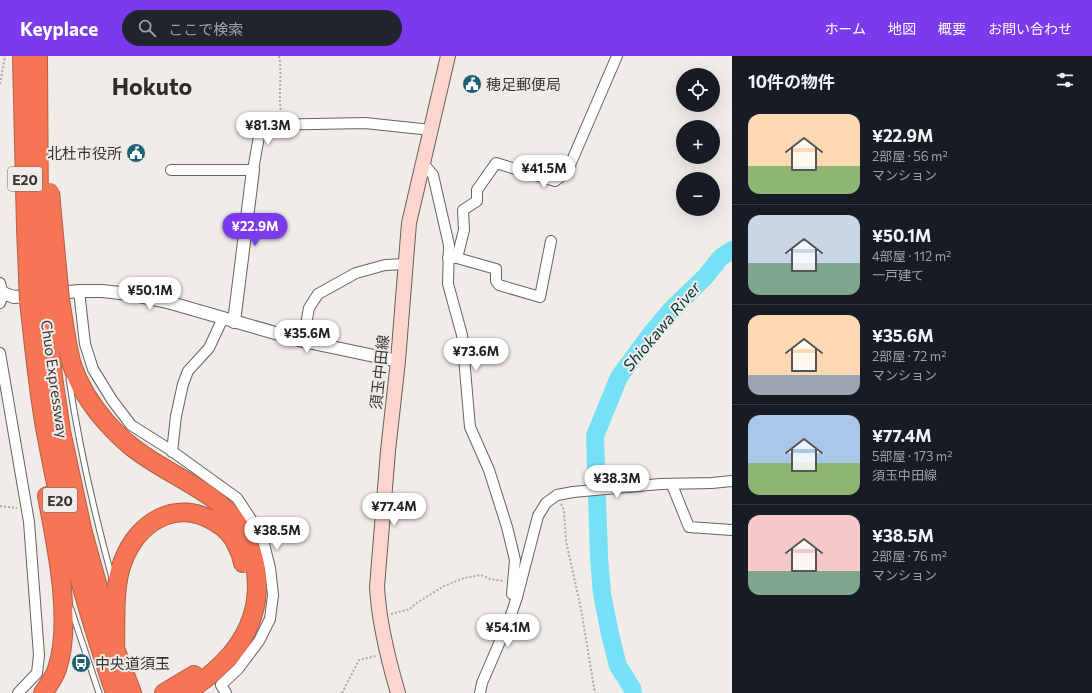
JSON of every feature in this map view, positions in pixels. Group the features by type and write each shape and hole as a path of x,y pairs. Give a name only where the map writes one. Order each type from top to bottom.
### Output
{"highway":[{"name":"Chuo Expressway","path":"22,56 26,228 45,300 38,379 46,432 67,535 86,605 126,691"},
{"name":"Chuo Expressway","path":"38,62 39,228 53,378 68,462 83,533 126,691"},
{"path":"45,300 69,350 73,366 83,388 92,403 118,435 133,448 212,497 236,521 245,534 250,546 255,561 257,589 251,622 235,650 221,666 185,693"},
{"path":"43,693 57,671 62,649 63,622 59,571 44,480 46,432"},
{"path":"115,648 119,575 122,561 129,547 137,536 146,526 158,518 174,513 186,512 197,514 222,526 237,546 246,574 246,587 242,612 235,629 226,644 213,658 196,674 164,693"}],"main road":[{"name":"須玉中田線","path":"398,693 387,654 380,616 378,601 378,574 409,223 448,56"}],"street":[{"path":"517,597 512,594 515,560 507,527 489,470 470,427 462,335 448,284 452,258 464,230 463,210 477,201 477,190 496,163 555,181 567,172 617,56"},
{"path":"172,452 176,416 183,384 191,367 209,348 228,320 261,125 365,123 431,130"},
{"path":"423,163 433,175 452,258"},
{"path":"171,170 253,170"},
{"path":"452,258 496,269 496,281 499,285 540,297 551,241"},
{"path":"303,341 310,308 318,294 356,273 385,265 406,264"},
{"path":"80,291 85,344 94,369 112,400 131,425 237,498 262,536 270,568 272,596 270,619 259,642 238,669 221,685 226,693"},
{"path":"1,293 14,297 80,291 102,291 130,294 171,303 303,341 398,361"},
{"path":"0,353 29,522 39,655 37,673 18,693"},
{"path":"480,693 482,683 510,618 538,516 546,503 557,495 573,492 660,484 672,485 732,481"},
{"path":"672,485 689,527 732,530"}],"lane":[{"path":"69,350 68,368 76,429 94,512 117,598"},
{"path":"59,571 83,650 99,693"}],"path":[{"path":"0,84 5,56"},
{"path":"279,56 281,66 280,99 285,125"},
{"path":"557,495 564,510 566,541 581,609 595,693"},
{"path":"0,506 27,509"},
{"path":"380,616 400,613 410,609 415,604 444,586 464,578 481,575 490,579 507,582"},
{"path":"342,693 358,660 387,654"}],"waterway":[{"name":"Shiokawa River","path":"633,693 632,688 618,666 602,594 599,557 595,436 619,377 670,311 705,277 721,257 732,250"}],"place":[{"name":"穂足郵便局","path":"472,84"},
{"name":"北杜市役所","path":"136,153"},
{"name":"中央道須玉","path":"81,663"}],"district":[{"name":"Hokuto","path":"152,86"}]}
